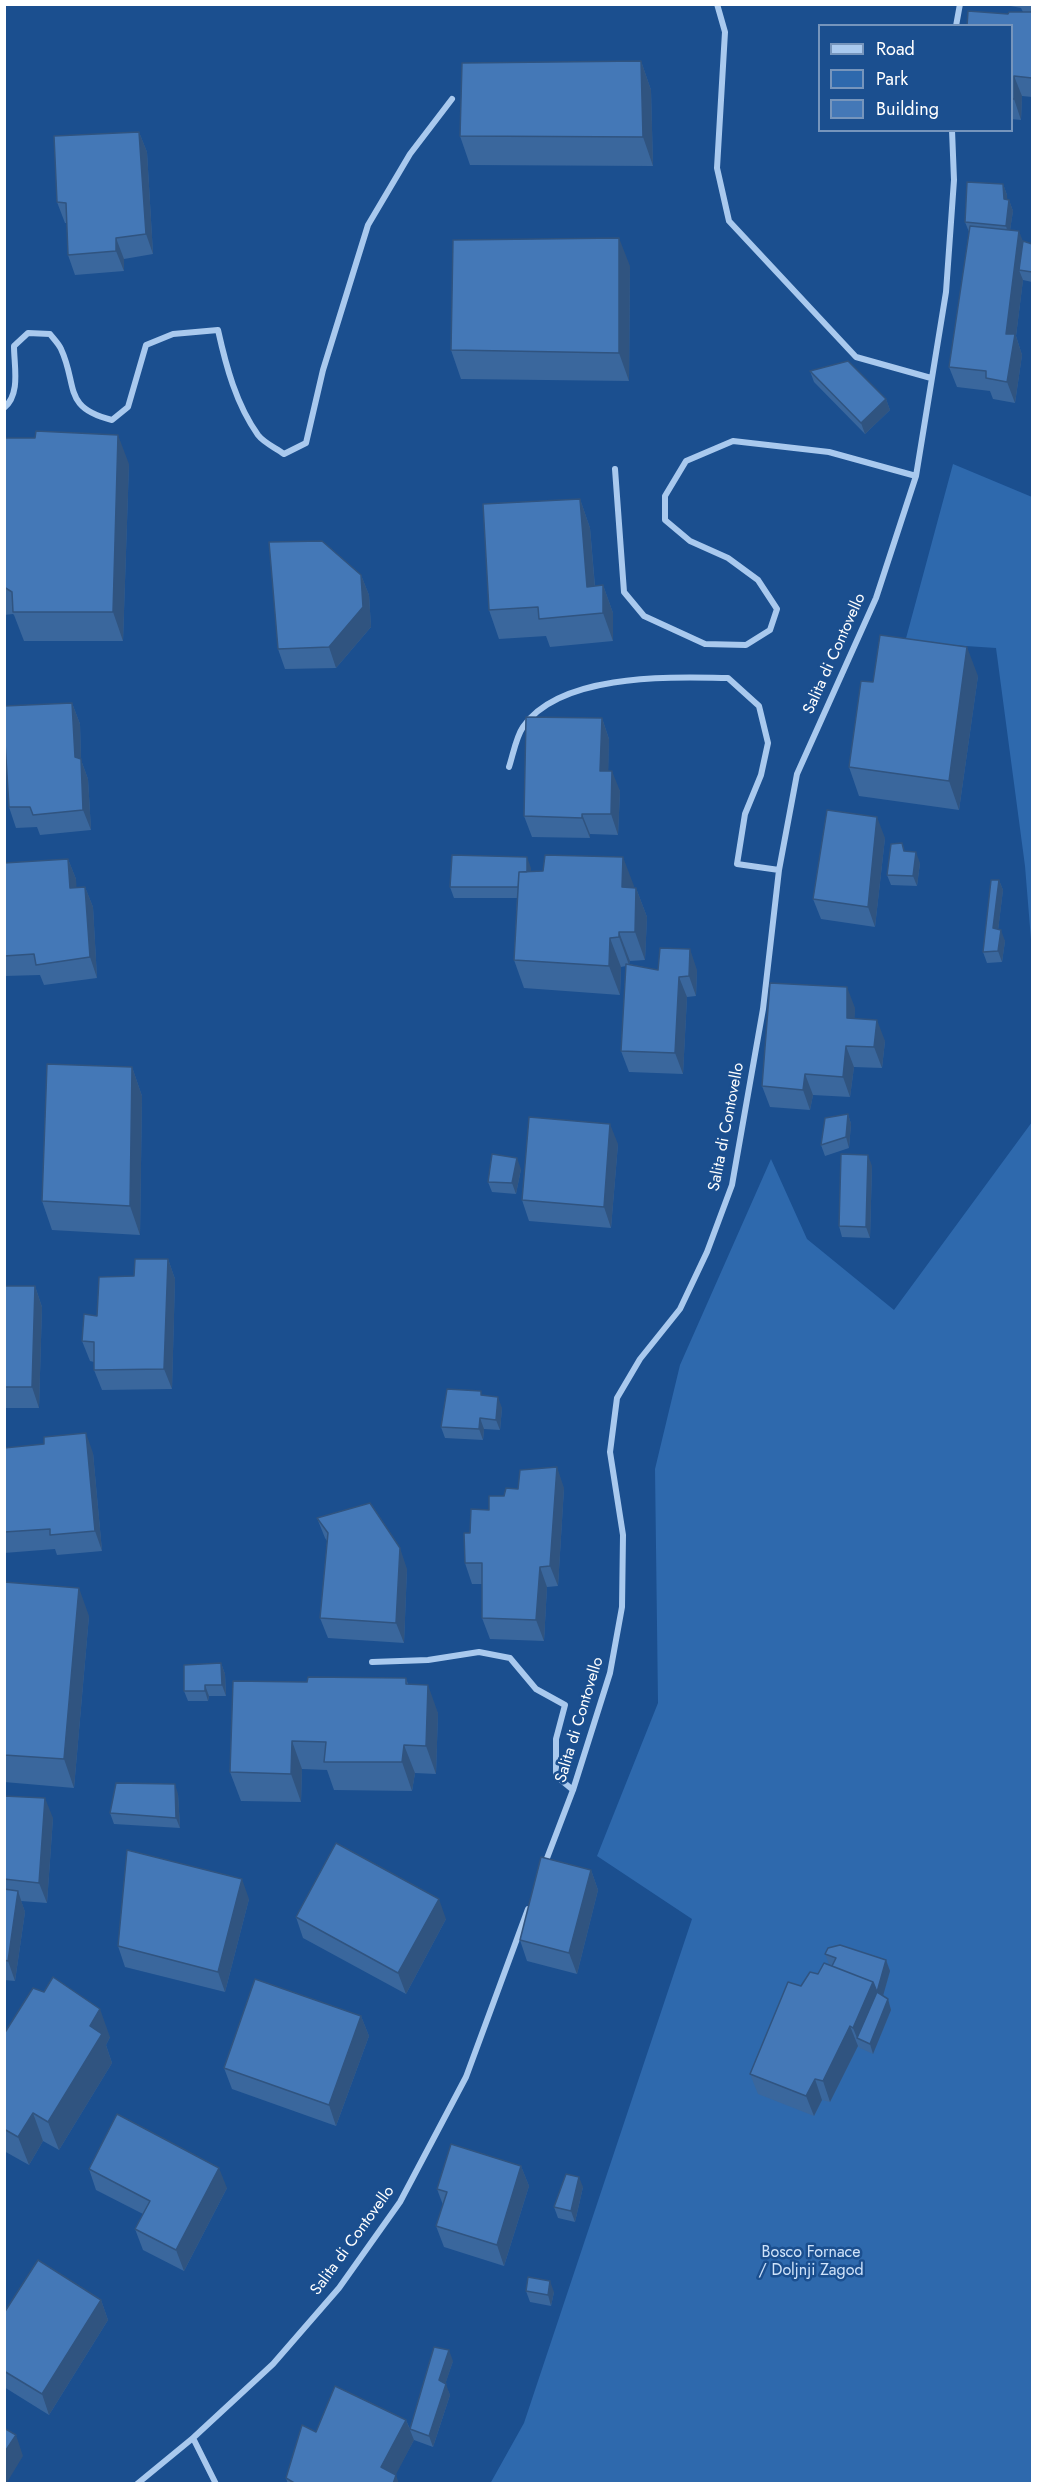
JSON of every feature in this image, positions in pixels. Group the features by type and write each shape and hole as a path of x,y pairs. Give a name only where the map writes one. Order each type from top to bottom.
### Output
{"street":[{"path":"717,4 725,32 717,168 729,221 856,357 931,378"},
{"path":"956,24 960,4"},
{"path":"4,408 10,403 16,385 14,346 28,333 50,334 61,349 77,401 92,415 112,420 128,407 146,345 173,334 218,330 225,365 239,401 259,437 284,454 306,443 323,370 368,225 410,154 452,99"},
{"name":"Salita di Contovello","path":"540,1879 573,1790 610,1673 622,1607 623,1535 610,1452 617,1398 640,1359 680,1309 707,1252 732,1185 763,1009 779,870 797,774 876,598 916,476 946,292 954,180 952,132"},
{"path":"615,469 624,592 644,616 705,644 746,645 770,630 777,609 758,580 728,558 690,541 665,520 665,496 686,461 733,441 829,452 916,476"},
{"path":"509,767 523,728 552,702 597,685 659,677 728,678 759,706 768,743 761,775 746,814 737,864 779,870"},
{"path":"372,1662 428,1660 479,1652 510,1658 536,1689 565,1705 556,1739 556,1776 573,1790"},
{"name":"Salita di Contovello","path":"137,2484 193,2438 273,2364 339,2288 400,2202 466,2077 532,1901"},
{"path":"193,2438 216,2484"}],"green space":[{"path":"953,464 1032,497 1032,952 1025,866 996,648 905,642"},
{"name":"Bosco Fornace / Doljnji Zagod","path":"1032,1122 1032,2483 490,2484 524,2423 692,1919 597,1856 658,1703 655,1469 680,1365 771,1159 807,1239 894,1310"}],"building":[{"path":"968,11 1008,14 1009,12 1032,12 1032,78 1014,76 1014,99 1013,24 967,24"},
{"path":"641,61 643,137 460,136 462,63"},
{"path":"139,132 146,234 116,238 116,251 68,255 66,203 57,202 54,136"},
{"path":"967,182 1003,184 1004,199 1009,200 1006,226 965,222"},
{"path":"970,226 1019,231 1006,334 1015,334 1007,382 986,378 986,371 949,367"},
{"path":"619,238 619,353 451,350 453,240"},
{"path":"1023,241 1032,244 1032,272 1019,270"},
{"path":"848,361 886,399 861,423 810,371"},
{"path":"36,431 118,435 113,612 13,612 12,592 4,587 4,438 35,438"},
{"path":"580,499 587,587 603,585 603,613 539,619 538,607 489,610 483,504"},
{"path":"322,541 361,575 363,607 329,647 278,649 269,542"},
{"path":"880,635 967,647 949,781 849,767 861,681 873,682"},
{"path":"72,703 75,757 81,759 83,810 33,815 30,807 9,807 4,706"},
{"path":"526,717 602,718 600,771 612,771 611,814 582,814 582,818 524,816"},
{"path":"827,810 877,817 868,907 813,899"},
{"path":"902,843 904,851 916,852 913,876 887,875 891,844"},
{"path":"452,855 527,857 527,872 519,872 518,887 450,887"},
{"path":"545,855 623,857 622,887 636,888 635,932 619,932 619,937 610,938 609,966 514,960 519,872 543,871"},
{"path":"68,859 70,888 85,887 90,957 36,965 34,954 4,956 4,863"},
{"path":"991,880 999,880 993,928 1001,930 998,951 983,952"},
{"path":"660,948 690,949 689,976 679,977 675,1053 621,1051 626,964 658,970"},
{"path":"770,983 847,987 847,1018 877,1020 874,1047 846,1046 843,1077 805,1074 803,1090 762,1086"},
{"path":"47,1064 132,1067 130,1206 42,1201"},
{"path":"848,1114 846,1137 821,1145 825,1118"},
{"path":"529,1117 610,1124 604,1207 522,1200"},
{"path":"492,1154 517,1158 512,1183 488,1182"},
{"path":"841,1154 868,1155 866,1227 839,1226"},
{"path":"135,1259 168,1259 164,1369 94,1370 94,1342 82,1341 84,1314 97,1316 99,1277 134,1276"},
{"path":"4,1286 35,1286 32,1387 4,1387"},
{"path":"447,1389 481,1391 481,1395 498,1397 496,1420 480,1418 479,1429 441,1427"},
{"path":"86,1433 95,1531 50,1535 50,1529 4,1532 4,1448 44,1444 44,1437"},
{"path":"557,1467 550,1566 540,1567 536,1620 482,1618 482,1563 465,1563 464,1533 470,1533 471,1509 489,1510 489,1496 504,1496 506,1488 518,1489 520,1470"},
{"path":"370,1503 400,1548 396,1623 320,1618 328,1533 317,1518"},
{"path":"4,1582 79,1588 64,1759 4,1755"},
{"path":"221,1663 222,1685 205,1685 205,1691 184,1691 184,1665"},
{"path":"308,1677 406,1678 406,1684 428,1685 426,1746 404,1745 402,1762 324,1762 326,1742 292,1741 291,1774 230,1772 233,1681 307,1682"},
{"path":"116,1783 175,1784 176,1818 110,1813"},
{"path":"4,1796 45,1798 39,1883 4,1879"},
{"path":"336,1843 439,1899 398,1973 296,1917"},
{"path":"127,1850 242,1879 218,1972 118,1946"},
{"path":"541,1857 591,1870 569,1953 520,1940"},
{"path":"4,1889 18,1891 8,1961 4,1960"},
{"path":"840,1945 886,1960 877,1992 873,1982 832,1966 836,1958 825,1954 828,1948"},
{"path":"824,1963 873,1982 853,2028 850,2026 823,2081 815,2079 806,2096 750,2074 788,1982 801,1986 810,1972 818,1974"},
{"path":"53,1977 100,2009 90,2026 102,2034 48,2122 33,2113 18,2137 4,2129 4,2034 33,1988 44,1992"},
{"path":"255,1979 361,2016 329,2105 224,2068"},
{"path":"877,1992 888,1999 870,2044 857,2038"},
{"path":"117,2114 219,2168 176,2250 135,2229 150,2201 89,2169"},
{"path":"451,2144 521,2166 497,2245 436,2226 447,2192 437,2189"},
{"path":"566,2174 579,2177 571,2211 554,2207"},
{"path":"38,2260 101,2300 42,2394 4,2371 4,2313"},
{"path":"528,2277 550,2281 548,2295 526,2291"},
{"path":"434,2347 449,2350 439,2380 446,2384 429,2436 410,2429"},
{"path":"335,2386 406,2420 381,2467 396,2475 393,2484 296,2484 286,2478 302,2425 316,2432"},
{"path":"4,2428 16,2435 4,2453"}]}
